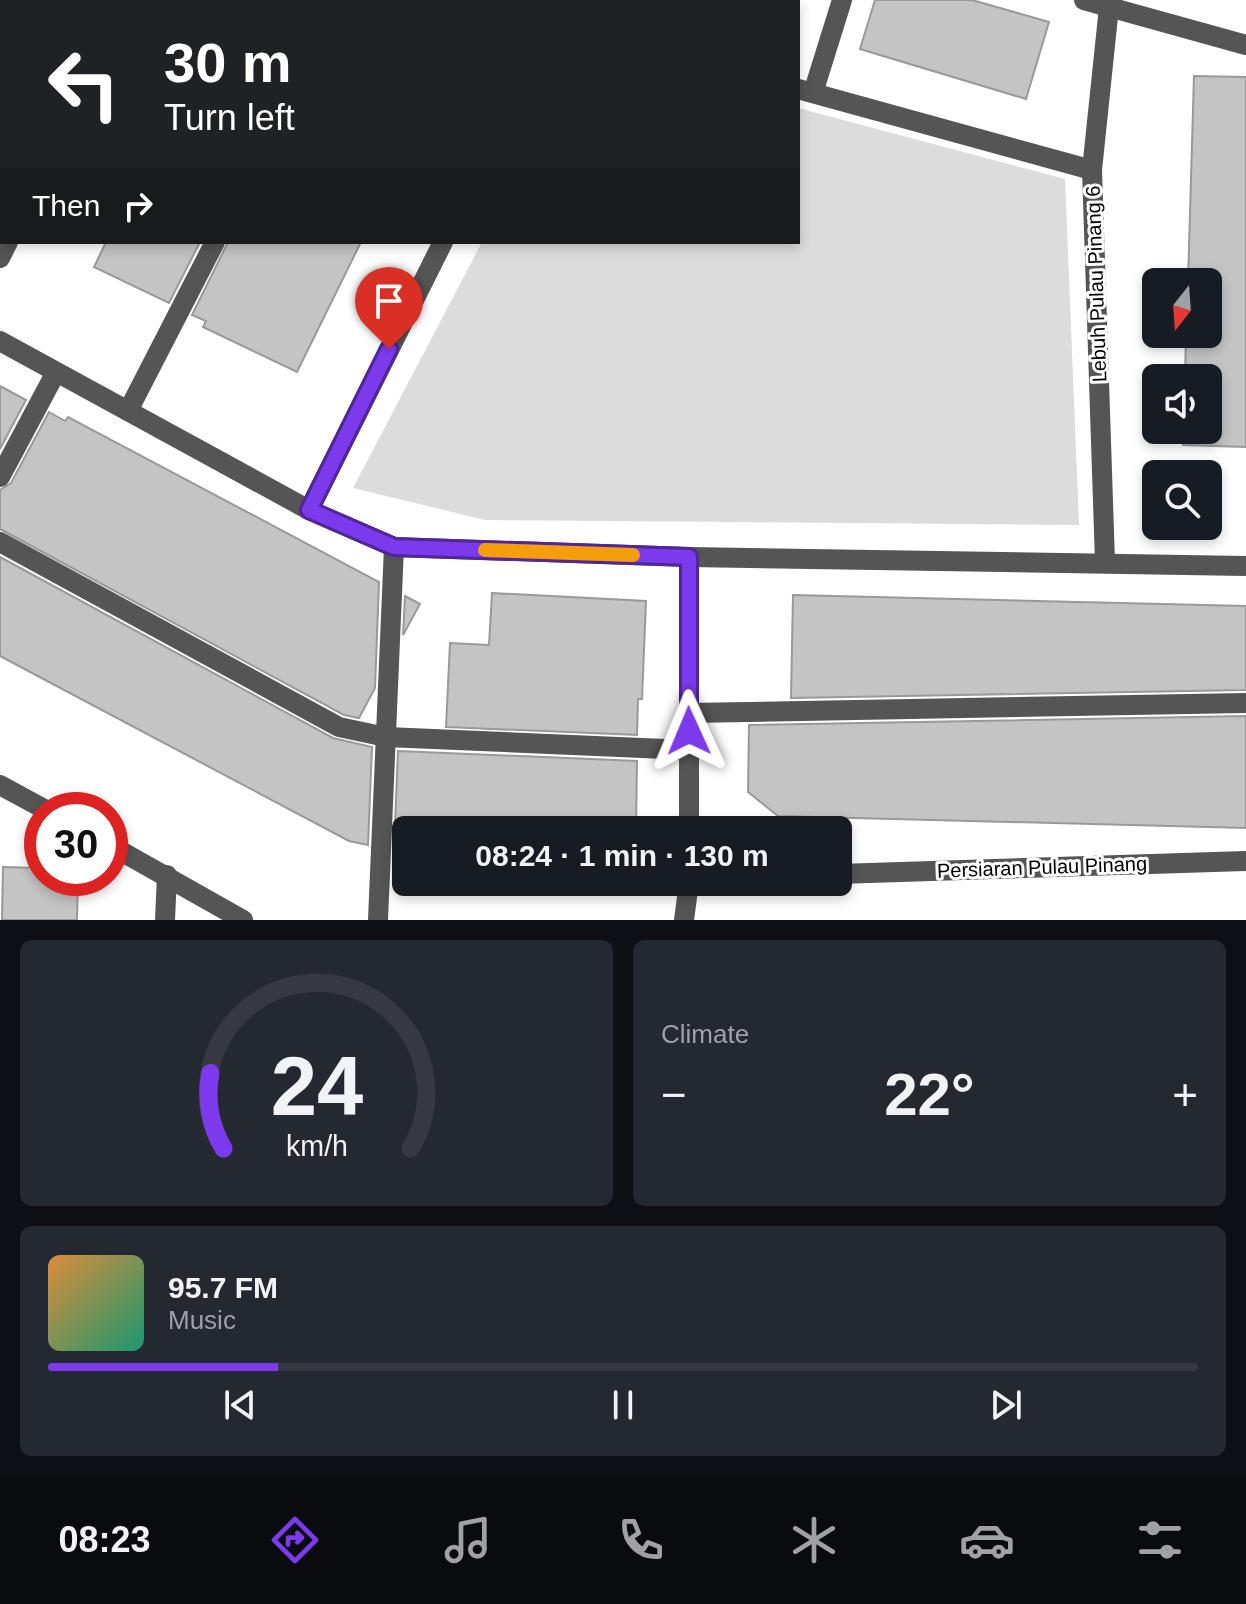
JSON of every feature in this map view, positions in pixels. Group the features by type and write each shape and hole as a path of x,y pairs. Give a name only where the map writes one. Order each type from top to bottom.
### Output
{"street":[{"path":"842,0 806,91 1092,170"},
{"path":"1084,0 1246,45"},
{"name":"Lebuh Pulau Pinang 6","path":"1105,562 1092,170 1109,7"},
{"path":"128,411 214,244"},
{"path":"309,510 442,244"},
{"path":"0,341 309,510 394,547 689,557 1246,566"},
{"path":"0,477 56,372"},
{"path":"0,542 339,727 386,737 689,750"},
{"path":"378,920 394,547"},
{"path":"689,557 689,816"},
{"path":"688,713 1246,703"},
{"path":"0,785 24,798"},
{"path":"128,854 243,920"},
{"name":"Persiaran Pulau Pinang","path":"852,874 1246,861"},
{"path":"165,920 167,875"},
{"path":"684,920 687,896"}],"shaded area":[{"path":"800,109 1065,179 1079,525 485,520 353,488 481,244 800,244"}],"building":[{"path":"875,0 972,0 1049,22 1026,99 860,49"},
{"path":"1194,76 1246,77 1246,447 1183,445 1222,444 1222,364 1185,364 1186,348 1222,348 1222,268 1188,268"},
{"path":"105,244 199,244 169,303 94,267"},
{"path":"227,244 360,244 297,372 203,327 206,321 192,315"},
{"path":"0,386 26,400 0,449"},
{"path":"49,412 65,421 68,417 379,582 375,688 359,718 344,715 0,529 0,490 11,483"},
{"path":"0,557 333,738 372,747 368,845 349,841 0,656"},
{"path":"492,593 646,601 642,699 638,699 637,735 446,727 450,643 489,645"},
{"path":"793,595 1246,606 1246,690 791,698"},
{"path":"405,596 420,604 403,635"},
{"path":"1246,716 1246,828 778,816 748,792 749,725"},
{"path":"398,751 637,761 636,816 395,816"},
{"path":"3,867 24,868 24,896 78,896 77,920 2,920"}],"slow traffic":[{"path":"485,550 633,555"}],"route":[{"path":"389,349 309,510 394,547 689,557 689,731"}]}
